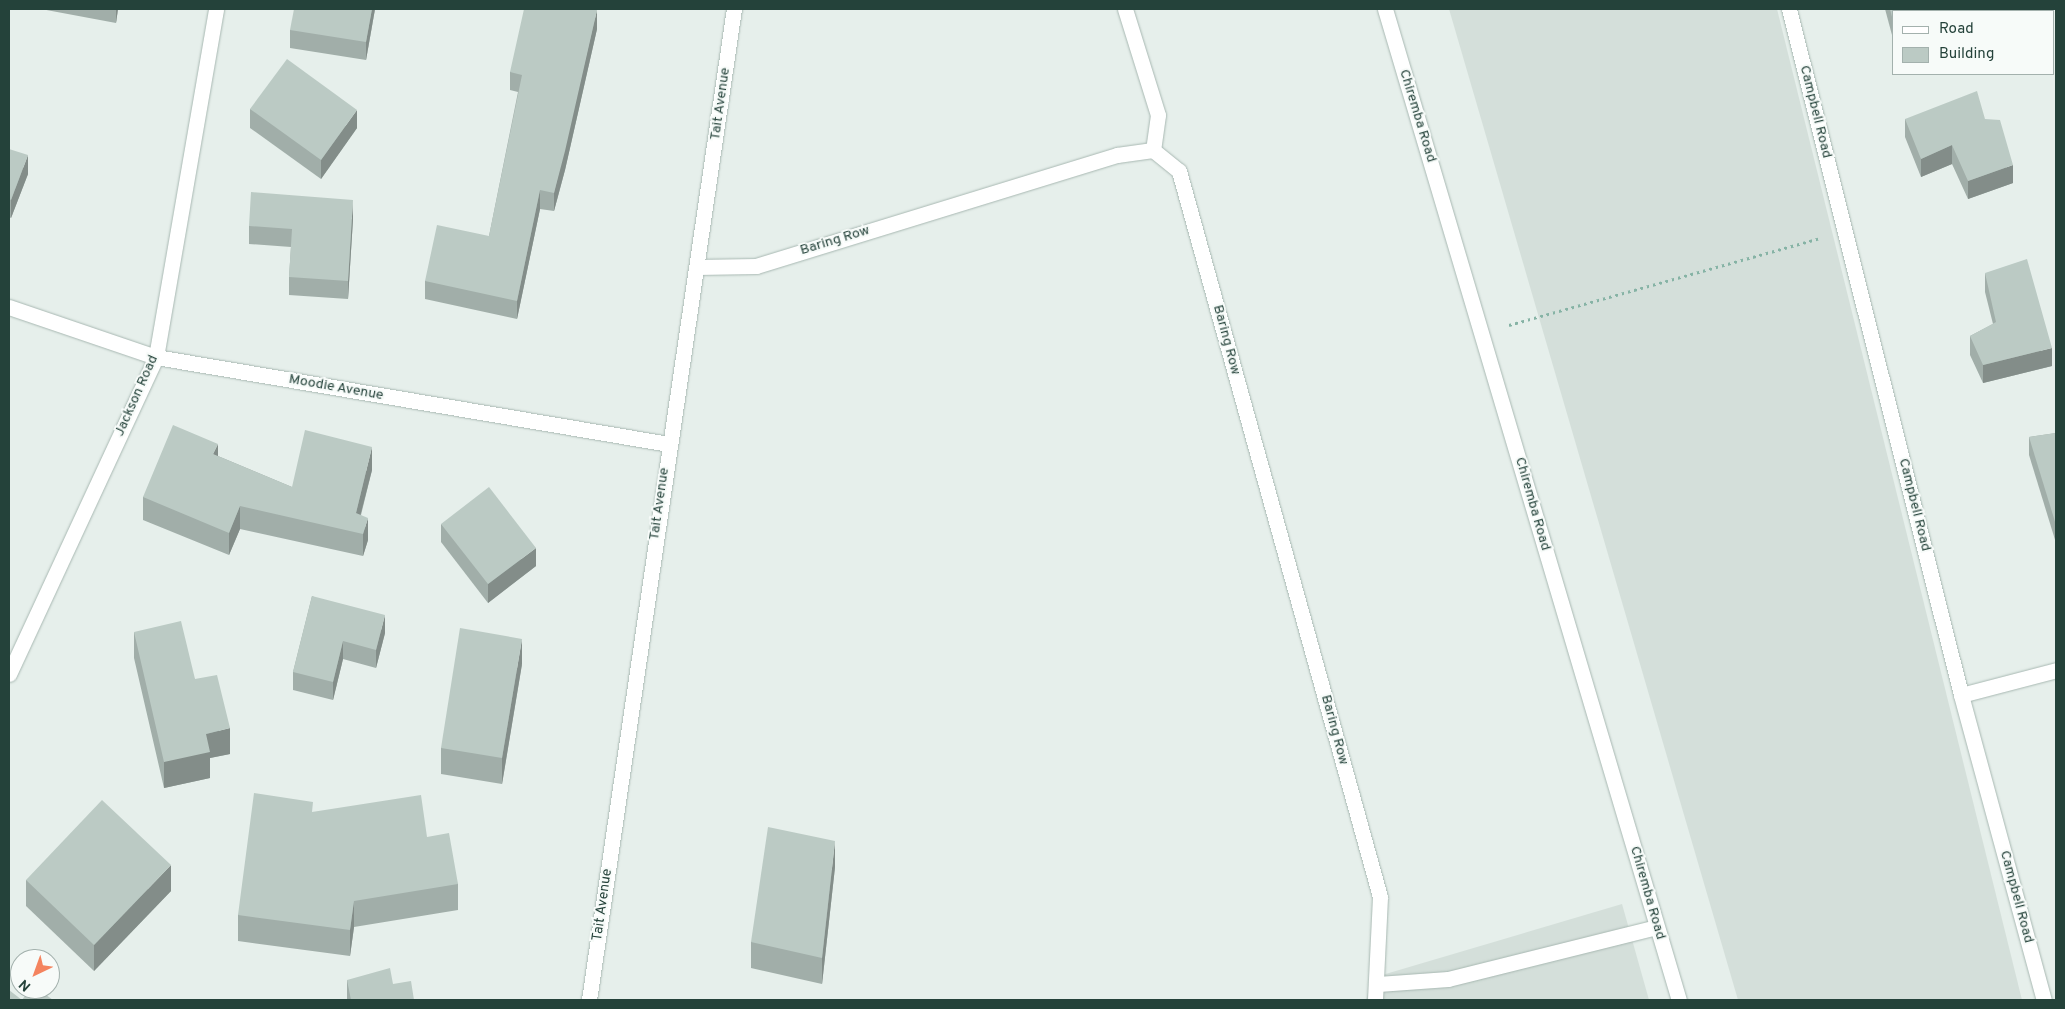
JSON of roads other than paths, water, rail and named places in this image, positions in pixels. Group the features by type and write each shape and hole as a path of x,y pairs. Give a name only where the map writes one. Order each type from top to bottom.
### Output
{"street":[{"name":"Jackson Road","path":"9,674 156,357 216,9"},
{"name":"Tait Avenue","path":"589,1000 734,9"},
{"path":"1125,9 1158,115 1153,150"},
{"name":"Chiremba Road","path":"1385,9 1679,1000"},
{"name":"Campbell Road","path":"1789,9 1961,695 2044,1000"},
{"name":"Baring Row","path":"697,267 756,266 1118,155 1153,150 1179,171 1380,897 1378,984 1375,1000"},
{"name":"Moodie Avenue","path":"9,307 156,357 669,444"},
{"path":"1961,695 2056,670"},
{"path":"1378,984 1448,979 1658,927"}]}
